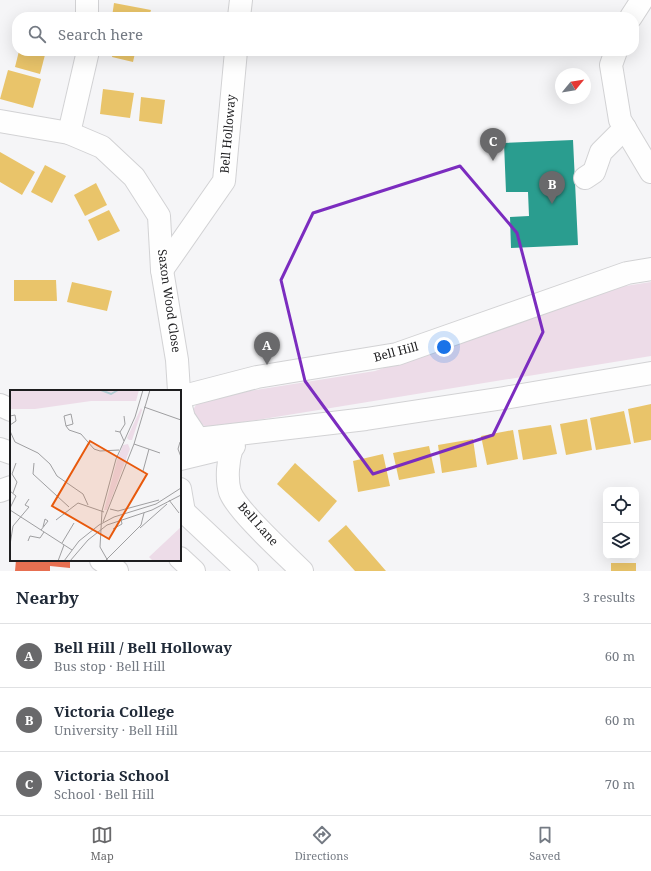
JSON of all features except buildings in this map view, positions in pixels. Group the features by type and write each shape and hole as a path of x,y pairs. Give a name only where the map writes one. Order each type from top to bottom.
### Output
{"main road":[{"path":"87,0 87,12"},
{"path":"239,12 240,0"},
{"path":"634,12 642,0"},
{"path":"68,133 87,56"},
{"name":"Bell Holloway","path":"162,270 224,181 236,56"},
{"path":"614,56 611,65 620,120 651,172"},
{"name":"Saxon Wood Close","path":"0,121 68,133 102,146 134,177 159,216 162,270 177,360 179,390"},
{"path":"585,178 594,172 601,152 625,128"},
{"name":"Bell Hill","path":"181,397 257,377 397,354 626,273 651,269"},
{"path":"185,455 310,426 504,398 651,373"},
{"path":"0,405 10,410"},
{"path":"181,407 184,418 185,455"},
{"path":"185,455 232,446 310,426"},
{"name":"Bell Lane","path":"232,446 228,477 230,493 245,513 302,571"},
{"path":"0,449 10,453"},
{"path":"0,491 10,486"},
{"path":"0,504 10,500"},
{"path":"181,500 182,510 246,571"},
{"path":"181,559 194,571"},
{"path":"102,561 116,571"}],"highlighted area":[{"path":"460,166 517,233 543,332 493,435 373,474 305,381 281,280 313,213"}],"shaded area":[{"path":"651,282 651,356 207,428 197,420 193,410 197,403 218,396 375,371 625,286"}],"place":[{"name":"Victoria School","path":"493,161"},
{"name":"Victoria College","path":"552,204"},
{"name":"Bell Hill / Bell Holloway","path":"267,365"}]}
